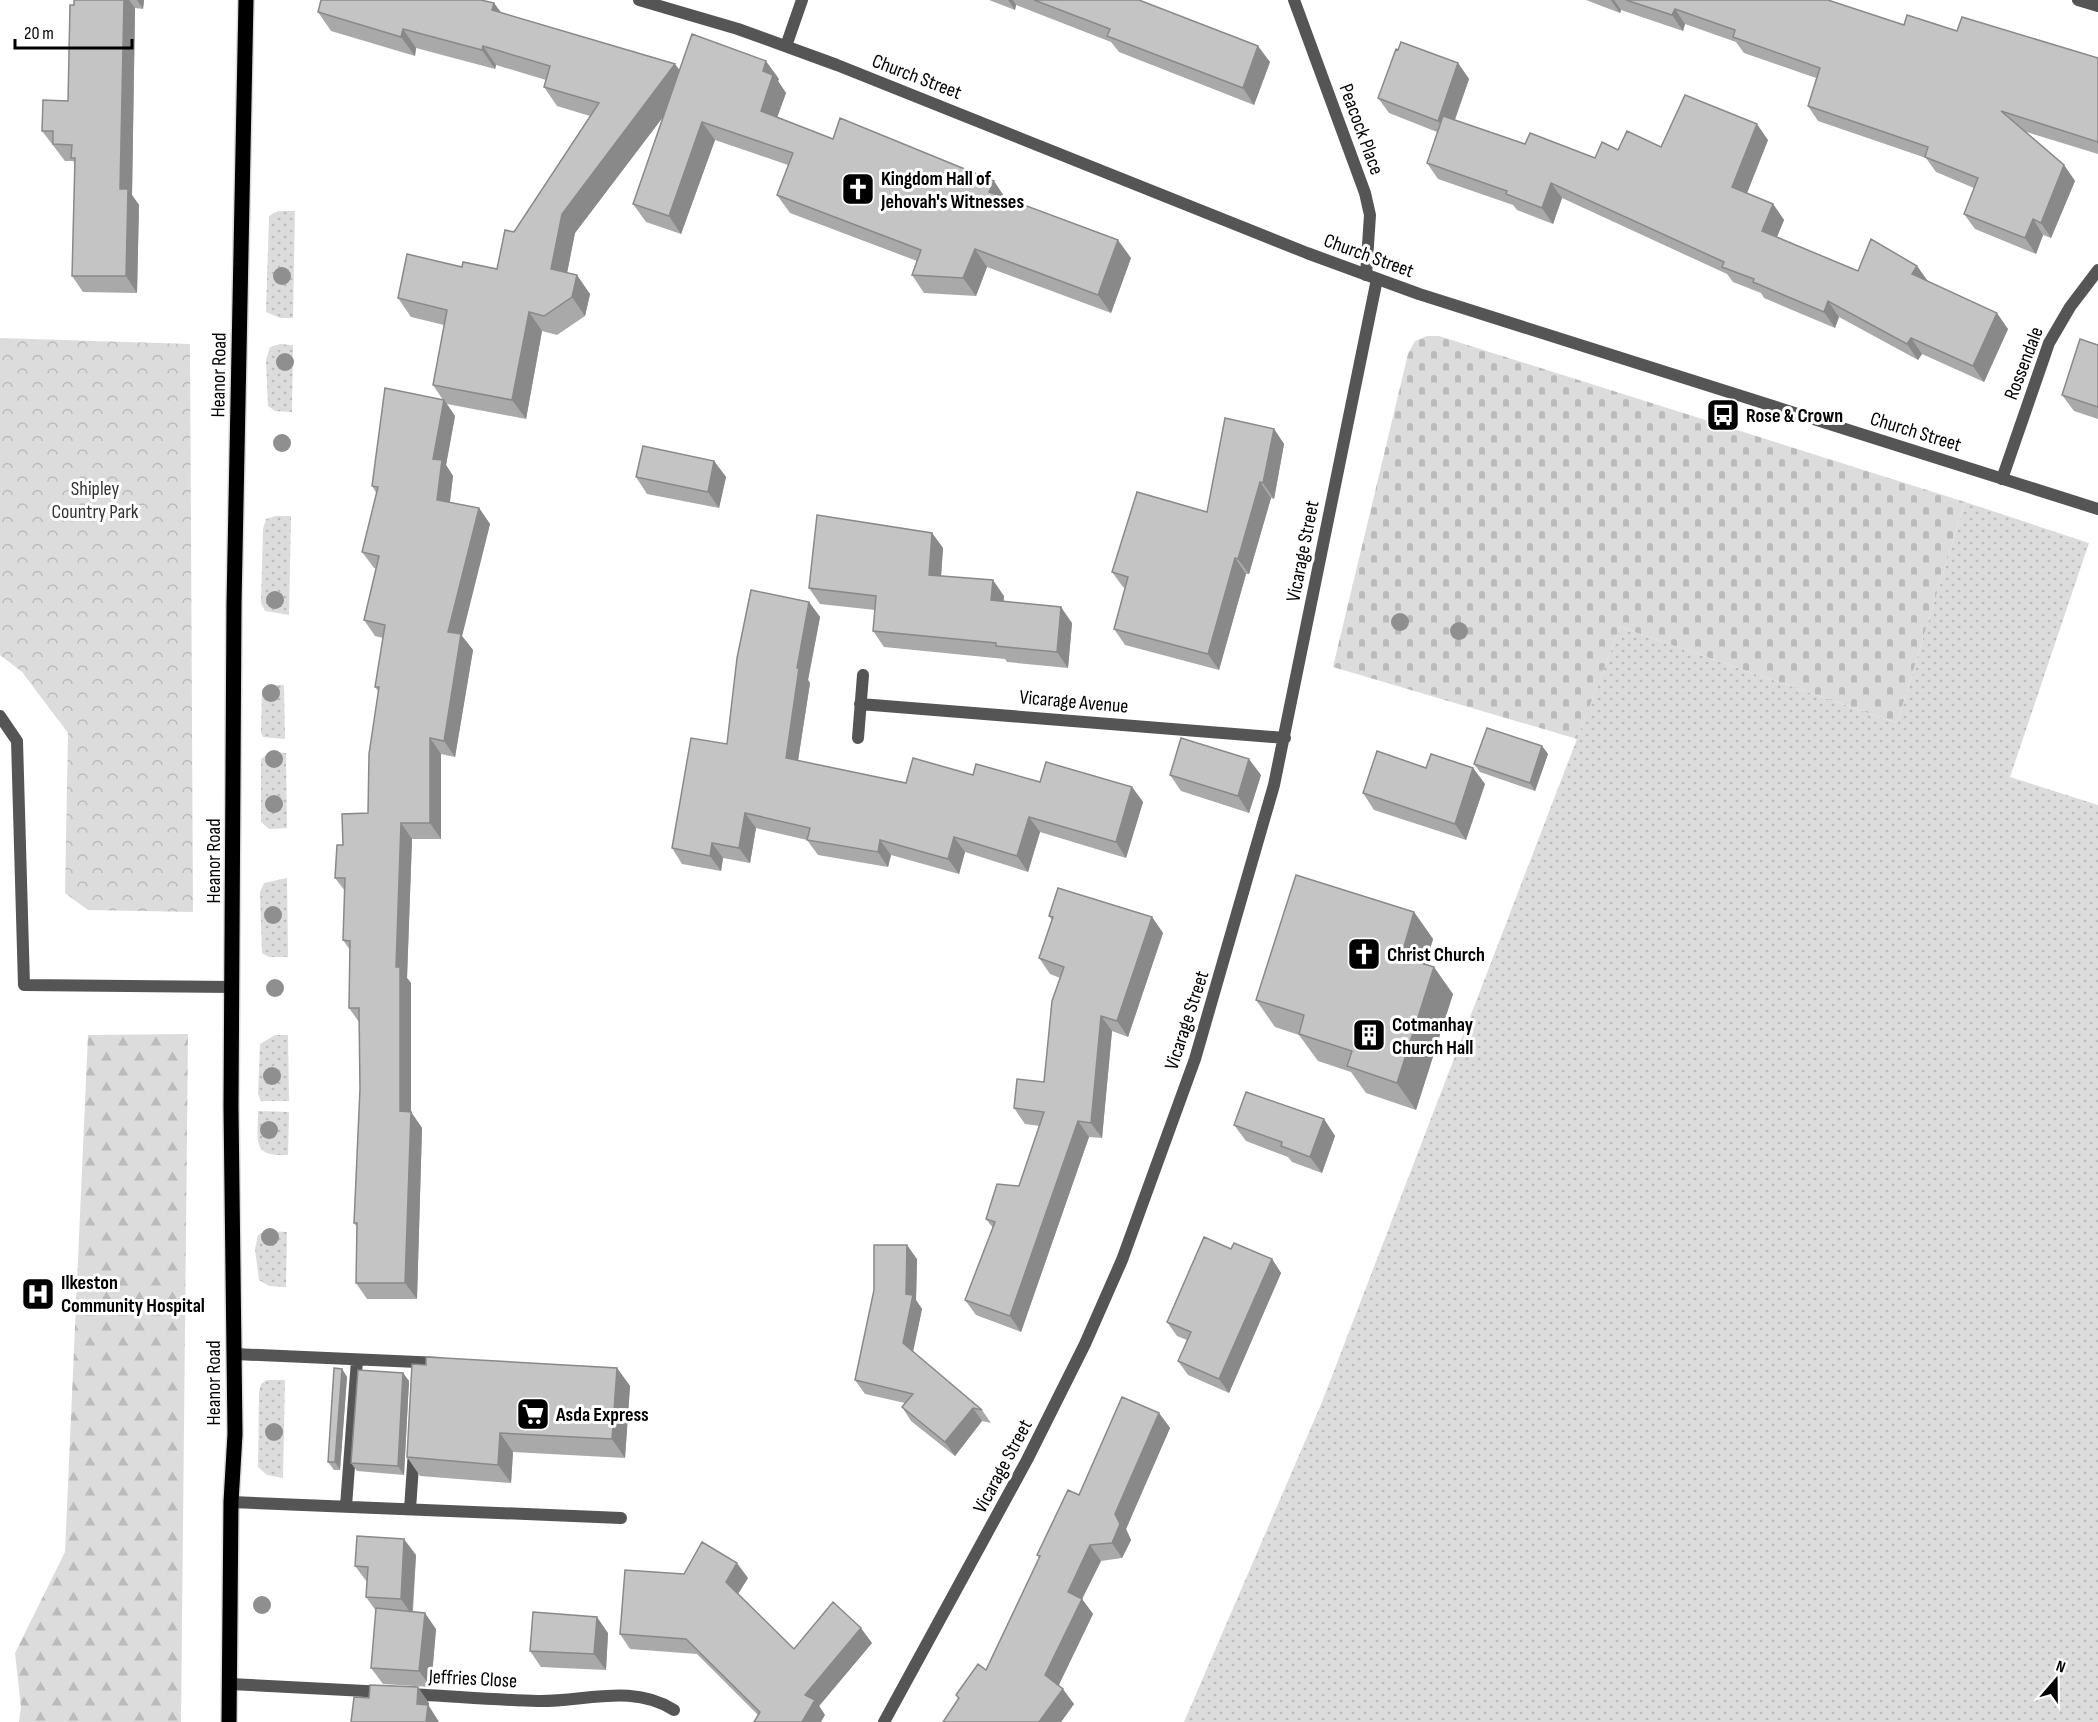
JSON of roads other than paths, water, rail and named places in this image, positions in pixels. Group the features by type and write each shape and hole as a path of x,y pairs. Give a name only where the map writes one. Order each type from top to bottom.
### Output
{"main road":[{"name":"Heanor Road","path":"230,1722 231,1502 235,1354 231,1107 234,592 246,0"}],"street":[{"name":"Church Street","path":"639,0 786,46 1372,277 2098,509"},
{"path":"786,46 802,0"},
{"name":"Peacock Place","path":"1294,0 1365,193 1370,215 1372,277"},
{"path":"2079,0 2098,6"},
{"name":"Rossendale","path":"2002,479 2049,343 2070,307 2098,270"},
{"name":"Vicarage Street","path":"884,1722 1053,1412 1122,1260 1195,1059 1237,921 1285,738 1372,277"},
{"path":"858,738 863,675"},
{"name":"Vicarage Avenue","path":"860,704 1285,738"},
{"path":"0,716 17,741 24,985 233,987"},
{"path":"235,1354 357,1360 418,1368 451,1364"},
{"path":"346,1506 357,1360"},
{"path":"410,1509 414,1441"},
{"path":"231,1502 621,1518"},
{"name":"Jeffries Close","path":"230,1684 539,1701 584,1696 639,1696 652,1698 674,1710"}],"place":[{"name":"Kingdom Hall of Jehovah's Witnesses","path":"858,189"},
{"name":"Rose & Crown","path":"1723,415"},
{"name":"Christ Church","path":"1364,954"},
{"name":"Cotmanhay Church Hall","path":"1369,1035"},
{"name":"Ilkeston Community Hospital","path":"38,1294"},
{"name":"Asda Express","path":"533,1414"}],"park label":[{"name":"Shipley Country Park","path":"95,500"}]}
